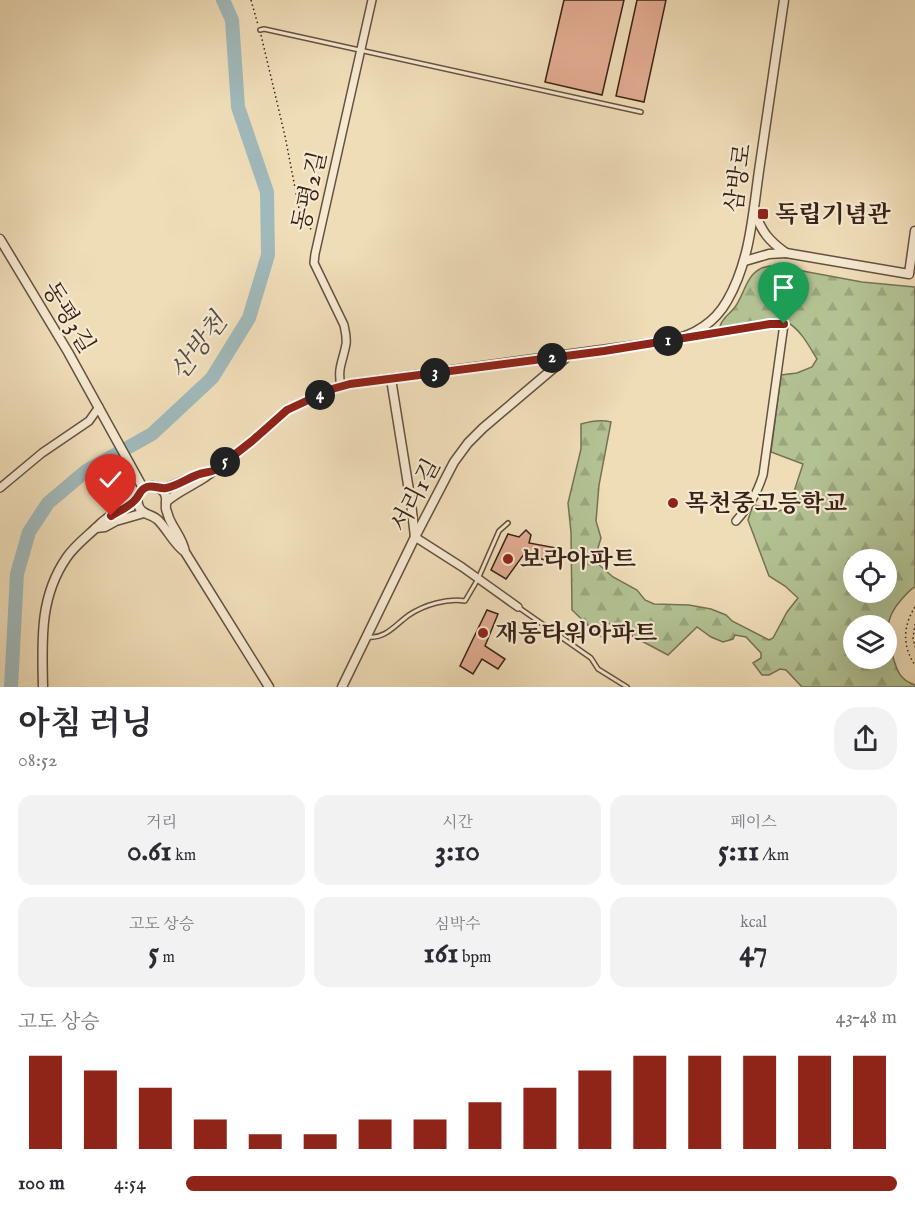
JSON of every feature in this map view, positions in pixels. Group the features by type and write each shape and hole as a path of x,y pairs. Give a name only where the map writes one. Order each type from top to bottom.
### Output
{"street":[{"name":"동평2길","path":"341,387 338,375 346,346 344,325 314,263 372,0"},
{"name":"삼방로","path":"684,338 711,322 726,303 745,261 784,0"},
{"path":"753,210 761,230 771,242 786,253"},
{"path":"745,261 769,254 786,253 912,275 915,231"},
{"name":"동평3길","path":"0,239 68,352 143,488"},
{"name":"삼방로","path":"166,504 172,496 215,470 287,410 350,384 569,356 770,324 784,324 763,476 756,494 736,521"},
{"name":"서리1길","path":"342,687 454,462 468,443 516,399 569,356"},
{"path":"391,379 415,537 518,607"},
{"path":"0,488 42,453 101,411"},
{"name":"삼방로","path":"160,489 182,483 200,473 209,473"},
{"path":"44,687 44,610 50,588 68,555 102,522 132,503 143,488 151,486 160,489 166,495 172,525 185,552 269,687"},
{"path":"138,497 139,507 159,522 177,546 185,552"},
{"path":"96,528 105,527 116,521 160,513 166,504"}],"lane":[{"path":"260,30 641,112"},
{"path":"366,637 375,638 386,633 412,614 432,604 457,600 465,602 500,531 508,523"},
{"path":"518,607 591,658 598,669 627,687"}],"path":[{"path":"251,0 285,136 302,224 320,234"},
{"path":"915,607 909,616 905,639 908,652 915,664"},
{"path":"915,624 913,638 915,647"}],"green space":[{"path":"781,267 862,282 915,287 915,587 895,607 892,615 843,615 843,669 897,668 903,678 915,687 802,687 786,670 780,669 769,675 762,675 753,663 761,658 761,653 746,637 735,635 733,639 723,642 697,627 668,655 606,622 603,638 572,610 571,532 568,503 581,449 581,424 592,421 611,422 599,485 596,521 601,538 597,563 613,577 637,590 645,600 654,604 689,605 711,609 769,640 773,638 787,612 798,598 769,576 748,520 755,505 779,511 789,507 803,464 771,452 781,375 797,373 812,367 817,359 801,334 787,322 774,320 755,322 721,329 720,326 738,302 751,276 761,268"}],"building":[{"path":"564,0 624,0 602,95 545,82"},
{"path":"637,0 666,0 644,102 616,96"},
{"name":"보라아파트","path":"526,530 531,535 529,543 562,549 559,564 524,554 506,579 491,570 508,534 519,537"},
{"name":"재동타워아파트","path":"487,610 498,614 485,646 505,659 498,669 482,659 473,674 460,666"}],"waterway":[{"name":"산방천","path":"11,687 17,574 29,532 48,503 86,471 152,434 212,378 249,318 268,255 267,192 238,107 232,20 223,0"}],"place":[{"name":"독립기념관","path":"763,214"},
{"name":"목천중고등학교","path":"673,503"},
{"name":"보라아파트","path":"508,559"},
{"name":"재동타워아파트","path":"483,633"}],"route":[{"path":"111,516 132,503 143,488 151,486 160,489 168,488 200,473 215,470 287,410 332,389 350,384 604,351 770,324 784,324"}]}
